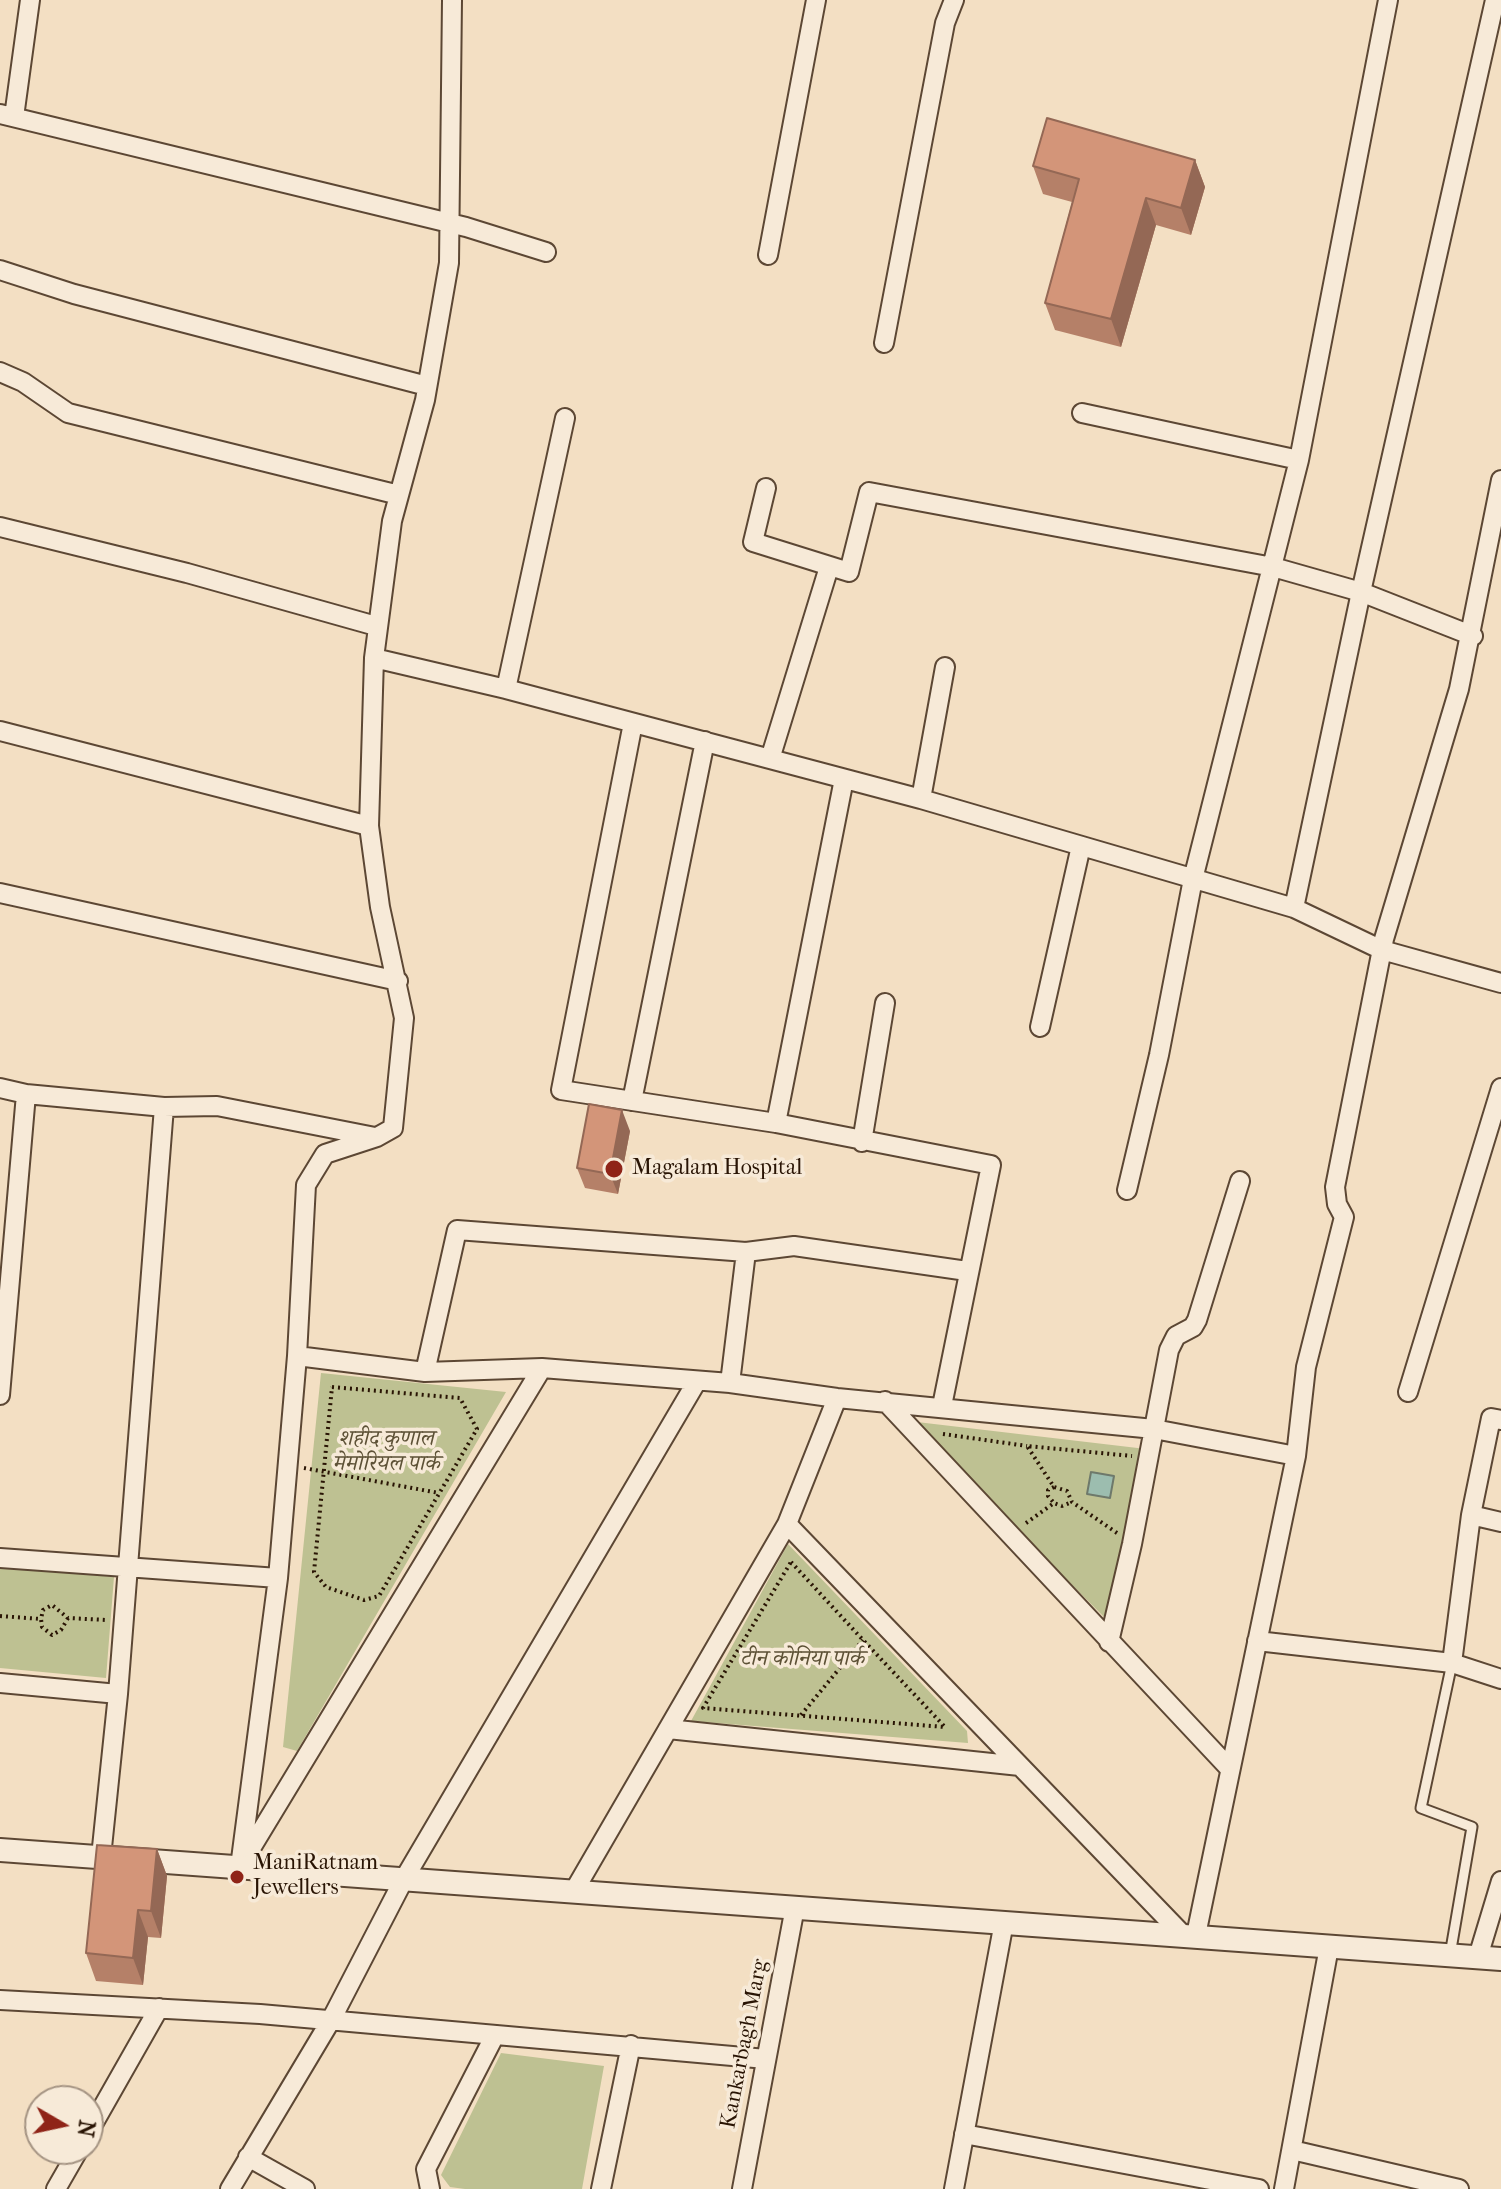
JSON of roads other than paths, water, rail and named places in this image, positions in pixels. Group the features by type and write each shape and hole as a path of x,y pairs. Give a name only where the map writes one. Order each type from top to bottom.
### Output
{"street":[{"path":"30,0 7,116 450,224 546,252"},
{"path":"240,1867 278,1578 297,1356 306,1185 325,1154 377,1137 393,1128 404,1018 380,907 369,826 374,658 376,626 399,495 427,386 449,263 452,0"},
{"path":"768,255 816,0"},
{"path":"884,343 945,23 954,0"},
{"path":"1127,1190 1159,1055 1193,879 1299,460 1388,0"},
{"path":"1294,908 1361,592 1495,0"},
{"path":"0,270 74,294 427,386"},
{"path":"0,372 23,382 68,413 399,495"},
{"path":"1082,413 1299,460"},
{"path":"506,689 565,418"},
{"path":"1189,1934 1230,1769 1296,1456 1306,1367 1344,1217 1337,1204 1335,1187 1382,950 1473,636 1501,480"},
{"path":"766,488 753,542 849,572 869,492 1273,567 1361,592 1473,636"},
{"path":"0,527 187,573 376,626"},
{"path":"770,759 829,567"},
{"path":"374,658 506,689 921,799 1294,908 1382,950 1501,983"},
{"path":"921,799 945,667"},
{"path":"633,723 561,1090 776,1123 991,1165 942,1406"},
{"path":"0,731 369,826"},
{"path":"632,1101 705,741"},
{"path":"776,1123 844,779"},
{"path":"1040,1027 1081,846"},
{"path":"0,893 398,981"},
{"path":"862,1142 885,1003"},
{"path":"0,1088 26,1094 164,1107 217,1106 377,1137"},
{"path":"1408,1392 1501,1088"},
{"path":"0,1395 26,1094"},
{"path":"101,1857 129,1569 164,1107"},
{"path":"1109,1642 1132,1544 1172,1341 1193,1327 1197,1320 1240,1181"},
{"path":"425,1372 457,1230 746,1252 794,1246 967,1271"},
{"path":"730,1383 746,1252"},
{"path":"297,1356 425,1372 542,1368 730,1383 837,1398 1154,1429 1296,1456"},
{"path":"240,1867 542,1368"},
{"path":"230,2189 331,2020 404,1879 697,1381"},
{"path":"574,1891 787,1524 837,1398"},
{"path":"885,1401 1230,1769"},
{"path":"1452,1663 1471,1515 1491,1418 1501,1420"},
{"path":"1471,1515 1501,1522"},
{"path":"787,1524 1020,1766 1189,1934"},
{"path":"0,1558 278,1578"},
{"path":"1257,1641 1452,1663 1501,1679"},
{"path":"0,1683 118,1694"},
{"path":"668,1729 1020,1766"},
{"path":"0,1850 1490,1958 1501,1881"},
{"name":"Kankarbagh Marg","path":"742,2189 795,1907"},
{"path":"954,2189 1004,1922"},
{"path":"1284,2189 1329,1947"},
{"path":"0,2000 331,2020 766,2059"},
{"path":"104,2105 159,2008"},
{"path":"430,2189 426,2169 495,2035"},
{"path":"601,2189 631,2045"},
{"path":"964,2134 1259,2189"},
{"path":"1292,2150 1459,2189"},
{"path":"248,2157 305,2189"},
{"path":"56,2189 70,2165"}],"lane":[{"path":"1450,1955 1472,1827 1421,1808 1452,1663"}],"place":[{"name":"Magalam Hospital","path":"614,1169"},
{"name":"ManiRatnam Jewellers","path":"237,1877"}],"park label":[{"name":"शहीद कुणाल मेमोरियल पार्क","path":"386,1452"},
{"name":"टीन कोनिया पार्क","path":"802,1660"}]}
